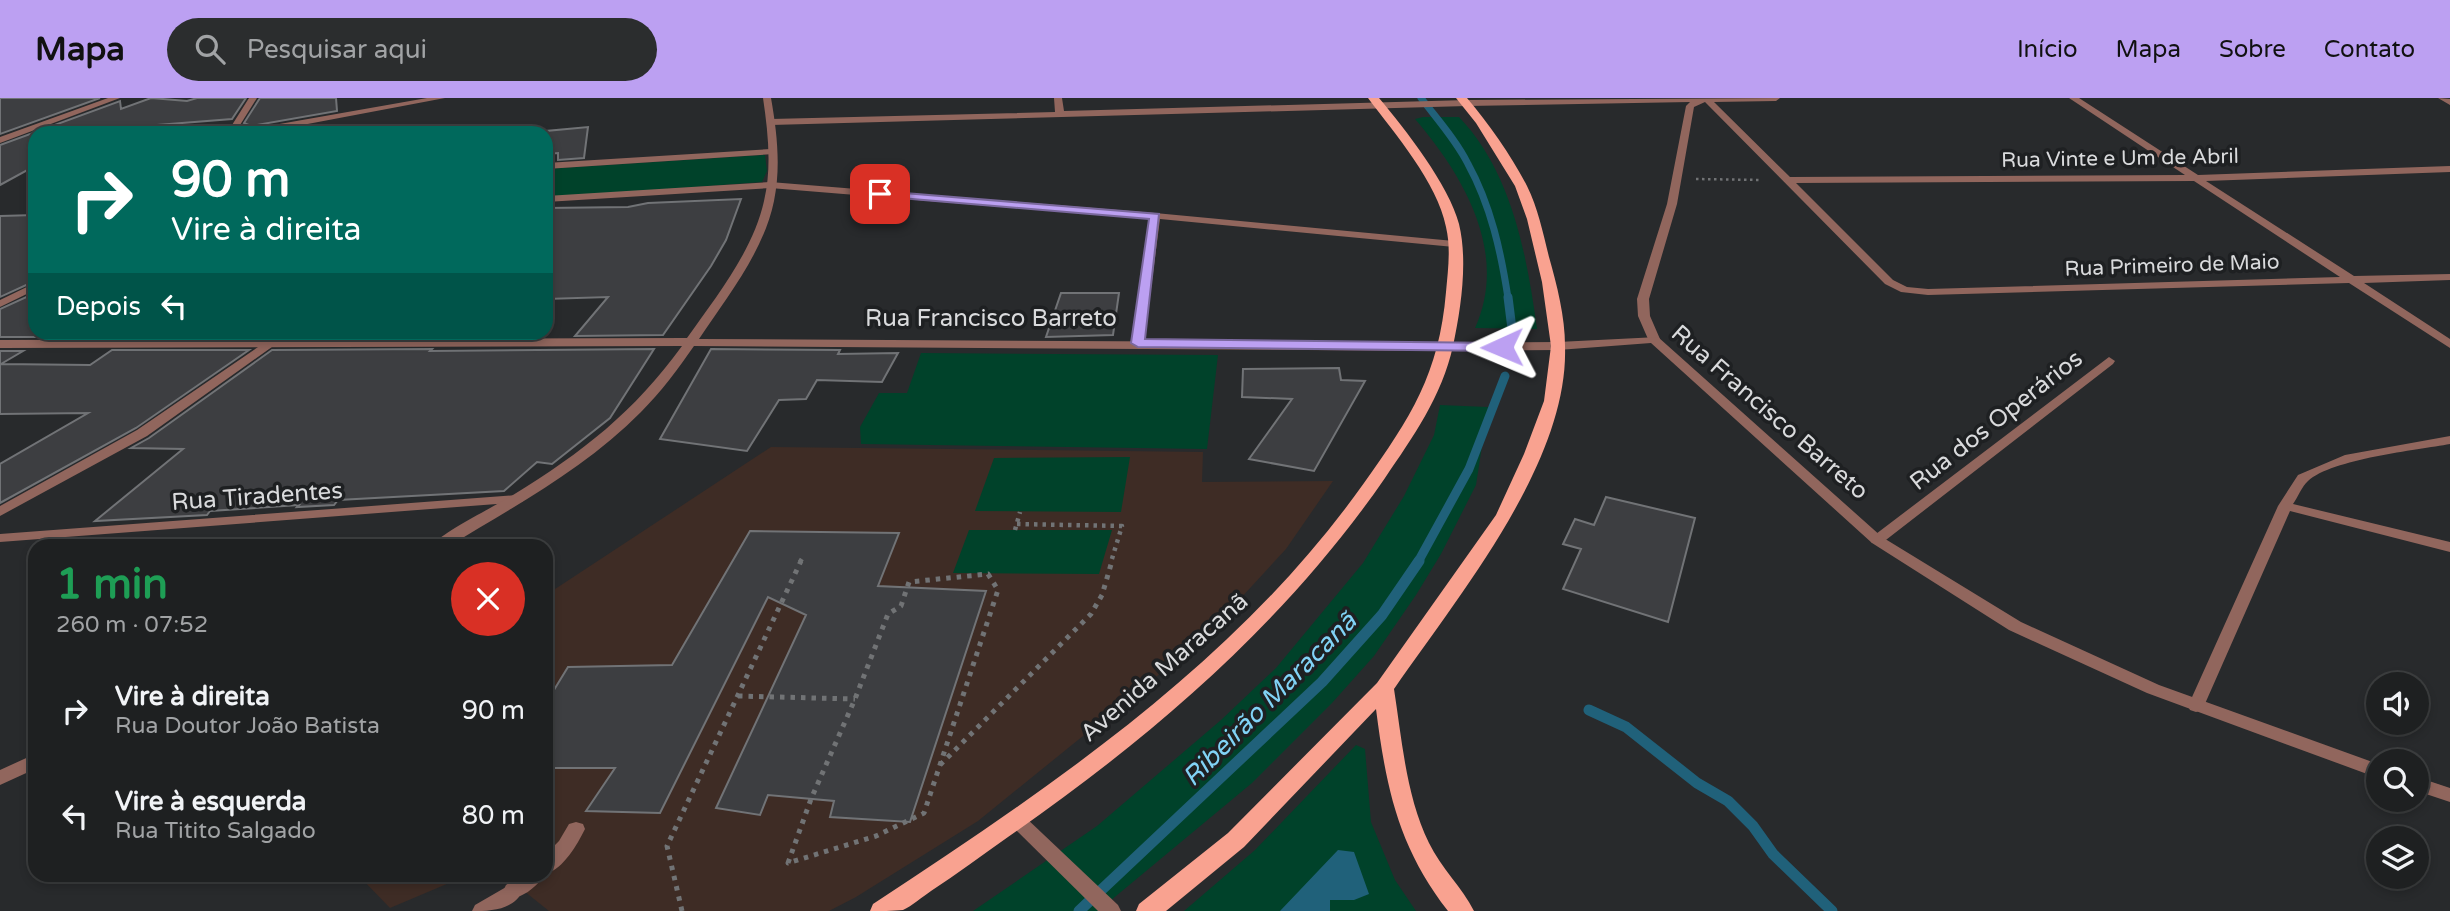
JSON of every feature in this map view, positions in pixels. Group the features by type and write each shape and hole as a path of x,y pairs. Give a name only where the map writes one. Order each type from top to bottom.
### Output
{"main road":[{"name":"Avenida Maracanã","path":"882,911 1018,821 1235,646 1296,582 1373,486 1428,399 1452,322 1454,244 1451,218 1443,199 1377,102"},
{"path":"1149,911 1236,840 1384,688 1505,515 1532,454 1552,401 1558,346 1549,282 1534,219 1521,186 1506,159 1460,102"},
{"path":"1384,688 1396,773 1407,821 1441,886 1462,911"}],"street":[{"path":"40,126 116,98"},
{"path":"235,126 253,98"},
{"path":"284,126 441,98"},
{"path":"450,539 517,499 588,450 637,409 692,342 755,239 766,214 771,152 771,122 767,98"},
{"path":"1058,98 1060,114"},
{"path":"771,122 1377,102 1404,104 1776,98"},
{"path":"2073,98 2450,344"},
{"path":"2442,98 2450,102"},
{"path":"1654,339 1644,316 1643,299 1655,266 1677,178 1690,106 1703,99"},
{"path":"1703,99 1790,180"},
{"path":"0,141 28,131"},
{"path":"553,166 771,152"},
{"name":"Rua Vinte e Um de Abril","path":"1790,180 2198,178 2450,169"},
{"name":"Rua Primeiro de Maio","path":"1790,180 1897,287 1928,292 2450,277"},
{"path":"553,199 770,185 1155,216 1454,244"},
{"path":"1138,343 1155,216"},
{"path":"0,304 28,290"},
{"name":"Rua Francisco Barreto","path":"0,344 692,342 1446,347 1558,346 1654,339 1878,540 2015,626 2196,706 2366,767"},
{"path":"0,512 142,433 278,340"},
{"name":"Rua dos Operários","path":"1878,540 2109,361"},
{"path":"2196,706 2286,506 2303,478 2350,458 2450,440"},
{"name":"Rua Tiradentes","path":"0,538 517,499"},
{"path":"2286,506 2450,547"},
{"path":"0,778 28,764"},
{"path":"2429,788 2450,795"},
{"path":"1018,821 1110,909"},
{"path":"553,859 566,846 576,829"},
{"path":"482,911 525,882"}],"path":[{"path":"1677,178 1790,180"},
{"path":"939,766 1091,614 1102,595 1122,526 1016,527 1020,512"},
{"path":"682,911 667,846 803,557"},
{"path":"988,574 998,590 924,813 876,836 788,863 811,799 855,699 888,614 901,606 909,582 988,574"},
{"path":"738,696 855,699"}],"shaded area":[{"path":"771,447 1203,452 1202,482 1333,481 1286,549 1204,638 978,821 829,911 549,911 513,882 553,882 553,590"},
{"path":"365,882 451,882 390,908"}],"green space":[{"path":"1459,117 1492,163 1514,216 1522,244 1537,329 1475,328 1484,300 1487,272 1484,244 1464,190 1450,165 1415,119"},
{"path":"765,155 767,171 762,182 553,197 553,169"},
{"path":"921,353 1218,355 1207,449 861,444 860,427 879,393 907,393"},
{"path":"1440,405 1488,407 1476,485 1441,554 1416,595 1374,656 1332,703 1252,783 1098,911 973,911 1097,826 1221,720 1276,668 1363,563 1404,496 1434,435"},
{"path":"1130,457 1121,512 975,511 994,458"},
{"path":"969,530 1112,530 1099,574 953,573"},
{"path":"1356,745 1365,749 1371,822 1395,880 1416,911 1184,911 1255,850"}],"water":[{"path":"1338,850 1354,852 1369,894 1354,900 1330,900 1330,911 1280,911"}],"building":[{"path":"0,98 100,98 0,134"},
{"path":"151,98 187,101 197,98 246,98 232,119 144,126 52,126 120,101 121,109"},
{"path":"260,98 336,98 337,111 251,126 244,123"},
{"path":"588,127 584,158 558,160 558,153 553,153 553,130"},
{"path":"28,135 28,170 0,185 0,145"},
{"path":"741,199 726,240 663,335 575,336 608,297 553,299 553,208 628,207 648,203"},
{"path":"28,215 28,284 0,297 0,216"},
{"path":"1061,293 1119,293 1113,335 1046,337"},
{"path":"28,296 28,337 0,337 0,309"},
{"path":"432,349 430,351 654,349 610,418 552,464 537,462 504,491 338,500 334,505 297,507 299,505 210,511 207,515 95,521 183,449 131,448 272,350"},
{"path":"711,349 840,350 838,354 898,353 882,382 817,380 806,399 779,400 747,451 660,439"},
{"path":"112,350 249,350 136,428 0,503 0,464 88,413 0,414 0,351 23,351 1,364 90,365"},
{"path":"1339,368 1341,380 1365,381 1314,471 1249,459 1292,399 1242,397 1243,369"},
{"path":"1606,497 1695,518 1668,622 1563,589 1581,549 1563,544 1575,519 1594,525"},
{"path":"750,531 899,533 878,586 986,591 910,822 830,817 834,801 768,795 760,815 716,808 806,615 768,597 660,813 586,811 615,768 553,768 553,692 568,667 672,665"}],"waterway":[{"name":"Ribeirão Maracanã","path":"1421,98 1458,147 1483,196 1494,230 1508,298"},
{"name":"Ribeirão Maracanã","path":"1508,297 1512,329"},
{"name":"Ribeirão Maracanã","path":"1418,562 1469,469 1505,376"},
{"name":"Ribeirão Maracanã","path":"1079,911 1322,682 1382,615 1419,561"},
{"path":"1589,710 1626,727 1697,783 1728,801 1753,826 1773,854 1832,911"}],"route":[{"path":"880,194 1155,216 1138,343 1502,347"}]}
